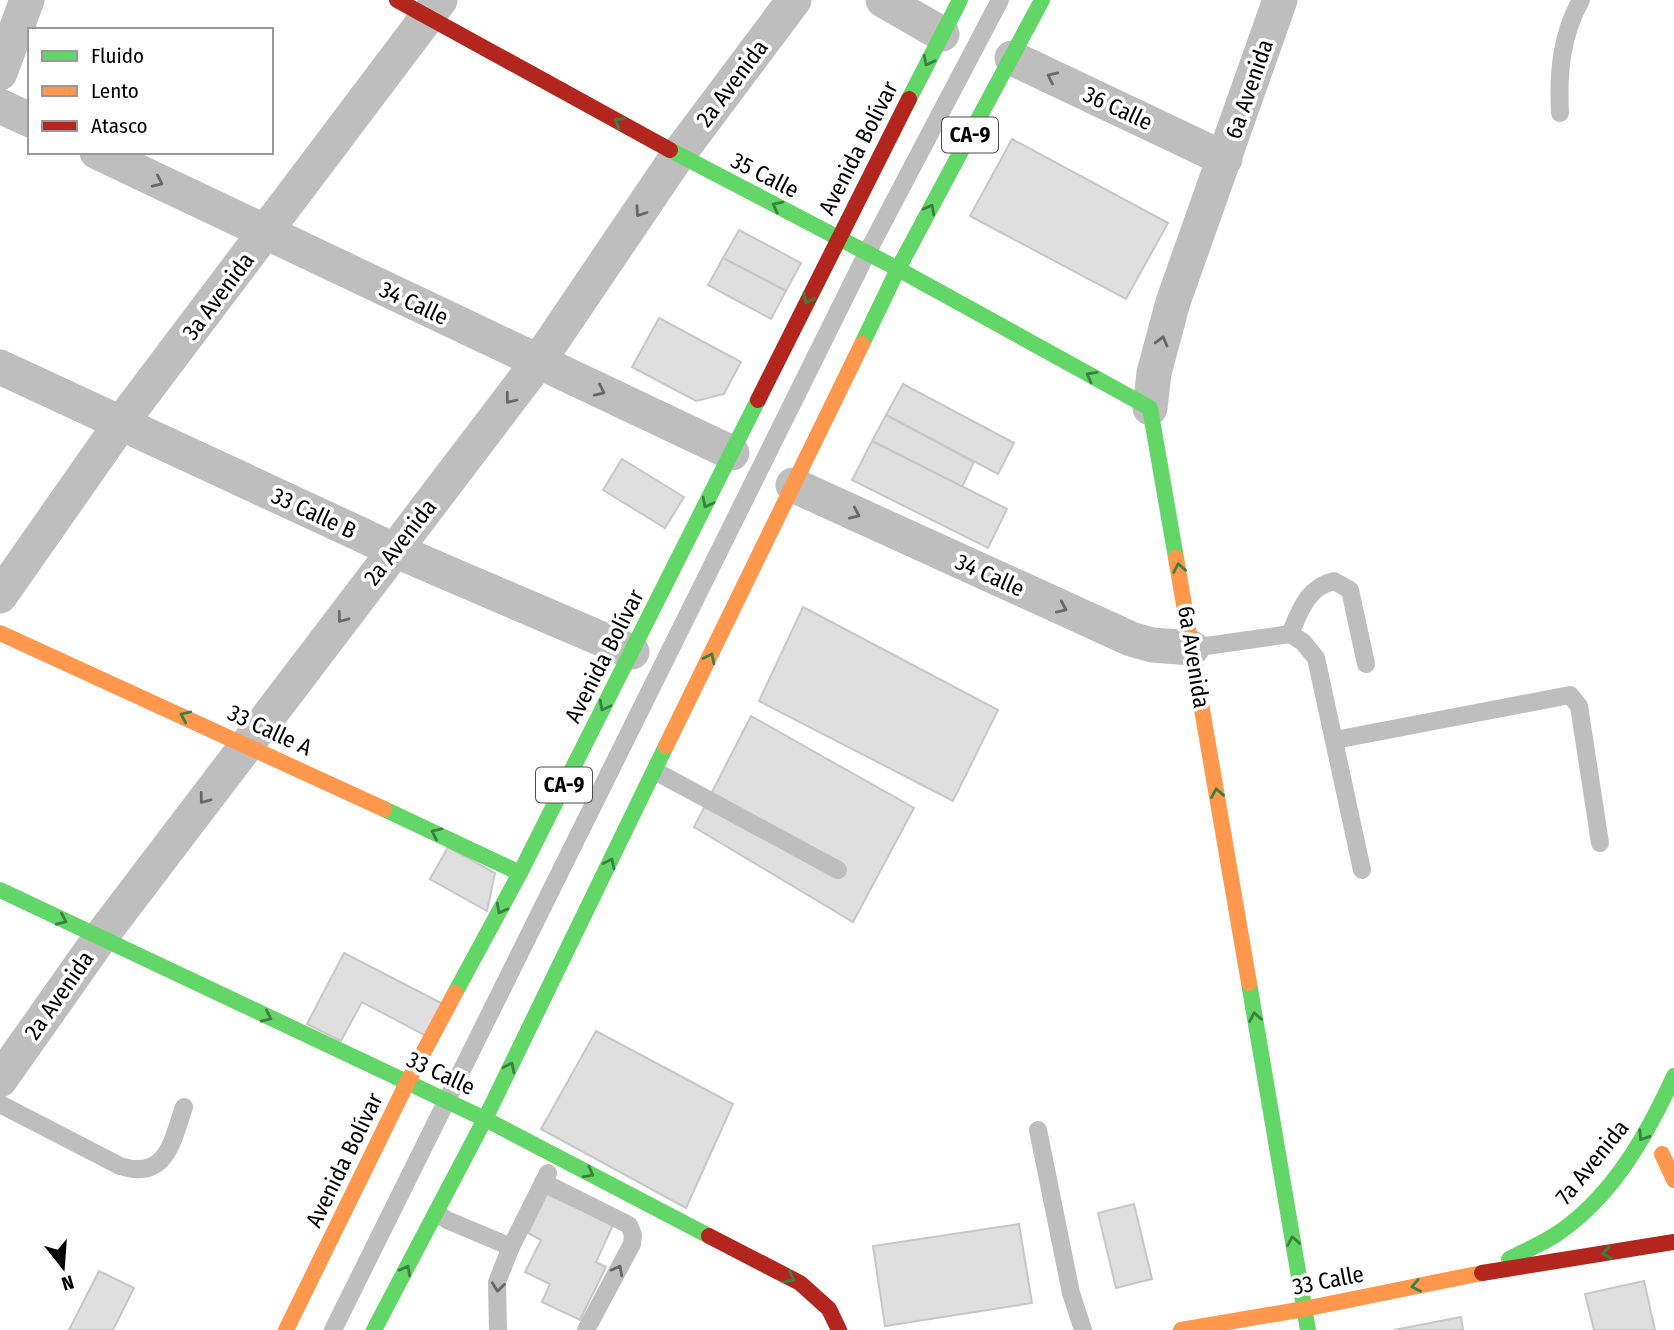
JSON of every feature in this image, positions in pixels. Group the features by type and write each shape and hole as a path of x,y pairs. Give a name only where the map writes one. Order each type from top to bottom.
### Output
{"main road":[{"name":"35 Calle","path":"397,0 434,8 678,155 898,269 1150,408"},
{"name":"Avenida Bolívar","path":"286,1330 407,1083 520,873 960,0"},
{"name":"CA-9","path":"374,1330 485,1119 898,269 1042,0"},
{"name":"6a Avenida","path":"1150,408 1308,1330"},
{"name":"33 Calle A","path":"0,633 246,744 520,873"},
{"name":"33 Calle","path":"0,890 485,1119 800,1283 829,1308 839,1330"},
{"name":"7a Avenida","path":"1482,1273 1565,1229 1589,1205 1626,1161 1657,1114 1674,1076"},
{"path":"1662,1152 1674,1180"},
{"path":"1565,1229 1621,1197"},
{"path":"1482,1273 1674,1242"},
{"name":"33 Calle","path":"1181,1330 1482,1273"}],"street":[{"path":"1,66 27,0"},
{"name":"2a Avenida","path":"0,1080 100,938 538,362 678,155 794,0"},
{"path":"883,0 942,34"},
{"name":"6a Avenida","path":"1150,408 1154,373 1168,319 1280,0"},
{"name":"3a Avenida","path":"0,596 121,423 434,8"},
{"name":"36 Calle","path":"1012,58 1225,159"},
{"path":"0,106 28,119"},
{"name":"34 Calle","path":"101,154 732,453"},
{"name":"33 Calle B","path":"0,368 394,550 632,652"},
{"name":"34 Calle","path":"793,485 1131,639 1152,645 1192,648"}],"lane":[{"path":"333,1330 867,253 1000,0"},
{"path":"1560,113 1558,78 1567,32 1581,0"},
{"path":"1290,634 1309,594 1320,584 1334,582 1349,590 1366,664"},
{"path":"1192,648 1290,634 1303,642 1316,658 1362,870"},
{"path":"1335,740 1570,695 1579,706 1600,842"},
{"path":"655,771 838,870"},
{"path":"0,1104 132,1170 147,1169 168,1154 184,1107"},
{"path":"1038,1130 1071,1293 1083,1330"},
{"path":"498,1330 497,1282 510,1247 556,1156"},
{"path":"543,1182 629,1225 633,1235 632,1244 586,1330"},
{"path":"436,1213 510,1247"}],"building":[{"path":"1012,139 1168,223 1126,299 970,216"},
{"path":"739,230 801,263 786,291 723,258"},
{"path":"723,258 786,291 771,319 708,285"},
{"path":"659,318 741,362 724,394 696,401 632,367"},
{"path":"903,384 1014,443 998,474 886,415"},
{"path":"886,415 974,462 962,487 872,441"},
{"path":"872,441 1007,509 988,548 852,480"},
{"path":"622,459 684,497 665,528 603,490"},
{"path":"803,607 998,710 953,801 759,701"},
{"path":"751,716 914,808 853,922 694,827"},
{"path":"448,847 495,873 487,911 430,879"},
{"path":"344,953 445,1005 428,1037 362,1002 341,1041 307,1024"},
{"path":"596,1031 733,1104 686,1208 541,1129"},
{"path":"547,1194 613,1225 596,1262 606,1267 580,1320 542,1302 550,1284 525,1272 541,1240 528,1233"},
{"path":"1134,1204 1152,1279 1116,1288 1098,1213"},
{"path":"1019,1224 1032,1303 885,1326 873,1246"},
{"path":"99,1271 134,1288 113,1330 69,1330"},
{"path":"1644,1281 1655,1330 1594,1330 1585,1294"},
{"path":"1461,1317 1463,1330 1394,1330"}],"traffic: fast":[{"path":"909,99 960,0"},
{"path":"862,344 898,269 1042,0"},
{"path":"670,150 898,269 1150,408 1176,558"},
{"path":"455,993 520,873 758,400"},
{"path":"374,1330 485,1119 666,746"},
{"path":"384,809 520,873"},
{"path":"0,890 485,1119 709,1236"},
{"path":"1249,983 1308,1330"},
{"path":"1509,1259 1555,1235 1597,1199 1628,1161 1674,1076"}],"traffic: slow":[{"path":"666,746 862,344"},
{"path":"1176,558 1249,983"},
{"path":"0,633 384,809"},
{"path":"286,1330 407,1083 455,993"},
{"path":"1662,1154 1674,1180"},
{"path":"1181,1330 1304,1309 1482,1273"}],"traffic: jam":[{"path":"397,0 670,150"},
{"path":"758,400 909,99"},
{"path":"709,1236 800,1283 829,1309 839,1330"},
{"path":"1482,1273 1674,1242"}]}
